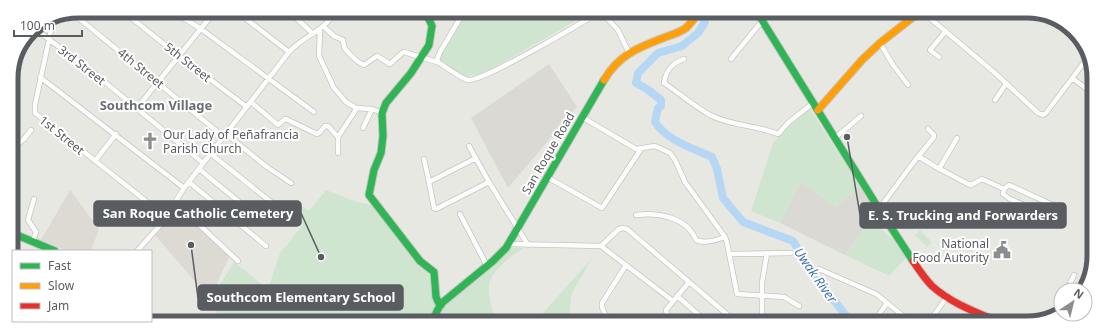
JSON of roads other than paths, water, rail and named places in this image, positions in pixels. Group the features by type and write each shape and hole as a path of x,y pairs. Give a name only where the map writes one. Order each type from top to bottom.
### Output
{"main road":[{"path":"428,18 432,26 429,45 411,73 386,103 382,113 383,136 381,153 374,170 369,189 370,198 420,261 434,272 436,297 440,306"},
{"name":"San Roque Road","path":"435,316 440,306 487,266 509,244 612,68 629,53 681,31 687,27 694,18"},
{"path":"761,18 879,209 924,277 933,287 947,297 984,315"},
{"path":"818,110 862,60 880,43 912,18"},
{"path":"18,235 53,250"}],"street":[{"name":"4th Street","path":"79,18 225,135 291,184"},
{"name":"5th Street","path":"132,18 247,107"},
{"path":"183,18 201,29 314,112"},
{"path":"137,108 209,18"},
{"path":"244,18 289,52"},
{"path":"296,18 313,34"},
{"path":"138,250 166,217 188,182 289,52 295,46 322,28 330,18"},
{"path":"437,62 440,52 460,18"},
{"path":"322,28 343,40 344,47 361,64 364,65 377,56 390,64 404,52 437,62 466,80 478,78 501,67 589,18"},
{"path":"607,18 618,30 629,53"},
{"path":"731,59 759,18"},
{"path":"930,18 1038,113 1043,115 1085,61"},
{"name":"1st Street","path":"52,24 40,77 35,113 166,217"},
{"path":"322,28 319,56 334,88 346,102 358,108 372,109 382,113"},
{"path":"938,57 930,50 946,31"},
{"name":"3rd Street","path":"39,32 137,108 204,163"},
{"path":"880,43 893,65 908,85"},
{"path":"684,59 675,62 670,68 664,83 710,115 723,120 778,134 789,122 813,103"},
{"path":"40,77 116,134 184,188"},
{"path":"1072,78 1087,89"},
{"path":"996,100 1006,84"},
{"path":"251,102 276,124 280,124 283,120 286,120 316,134 319,133 326,125 338,138"},
{"path":"338,153 338,138 358,108"},
{"path":"363,128 372,109"},
{"path":"835,138 861,116"},
{"path":"582,117 636,149 655,146 670,153 685,182 725,237 737,294 784,297 799,306"},
{"path":"18,144 24,139 31,130"},
{"path":"879,209 934,137 934,134 928,130"},
{"path":"95,161 116,134"},
{"path":"939,169 957,138"},
{"path":"469,146 489,182 528,245"},
{"path":"547,177 602,208 640,149"},
{"path":"211,154 286,214"},
{"path":"918,156 970,185 982,179 1004,189"},
{"path":"429,182 476,158"},
{"path":"424,159 434,208 436,209 489,182"},
{"path":"199,169 265,223"},
{"path":"188,182 266,246"},
{"path":"1010,185 1015,187 1053,205 1056,211 1054,215 1049,216 1010,199 1002,194 1004,189 1006,186 1010,185"},
{"path":"33,241 36,232 28,220 34,198"},
{"path":"175,202 238,261"},
{"path":"460,214 487,266"},
{"path":"636,215 648,214 673,218 686,226 699,242 717,240 725,237"},
{"path":"601,246 619,229 627,229 729,316"},
{"path":"509,244 601,246 699,316"},
{"path":"762,313 762,283 767,253"},
{"path":"729,254 791,253"},
{"path":"608,316 604,312 602,303 626,265"},
{"path":"819,269 876,294 903,316"},
{"path":"1071,282 1074,275"},
{"path":"669,316 666,313 675,298 689,282"},
{"path":"933,316 947,297"},
{"path":"877,316 887,303"}],"waterway":[{"name":"Uwak River","path":"702,18 705,22 698,33 682,46 658,53 638,73 636,83 647,89 661,100 661,106 658,108 655,122 666,134 688,147 712,157 717,169 723,198 743,222 793,241 814,275 846,316"}],"place":[{"name":"E. S. Trucking and Forwarders","path":"847,137"},
{"name":"Our Lady of Peñafrancia Parish Church","path":"150,141"},
{"name":"Southcom Elementary School","path":"191,245"},
{"name":"National Food Autority","path":"1002,250"},
{"name":"San Roque Catholic Cemetery","path":"321,257"}],"district":[{"name":"Southcom Village","path":"156,105"}]}
